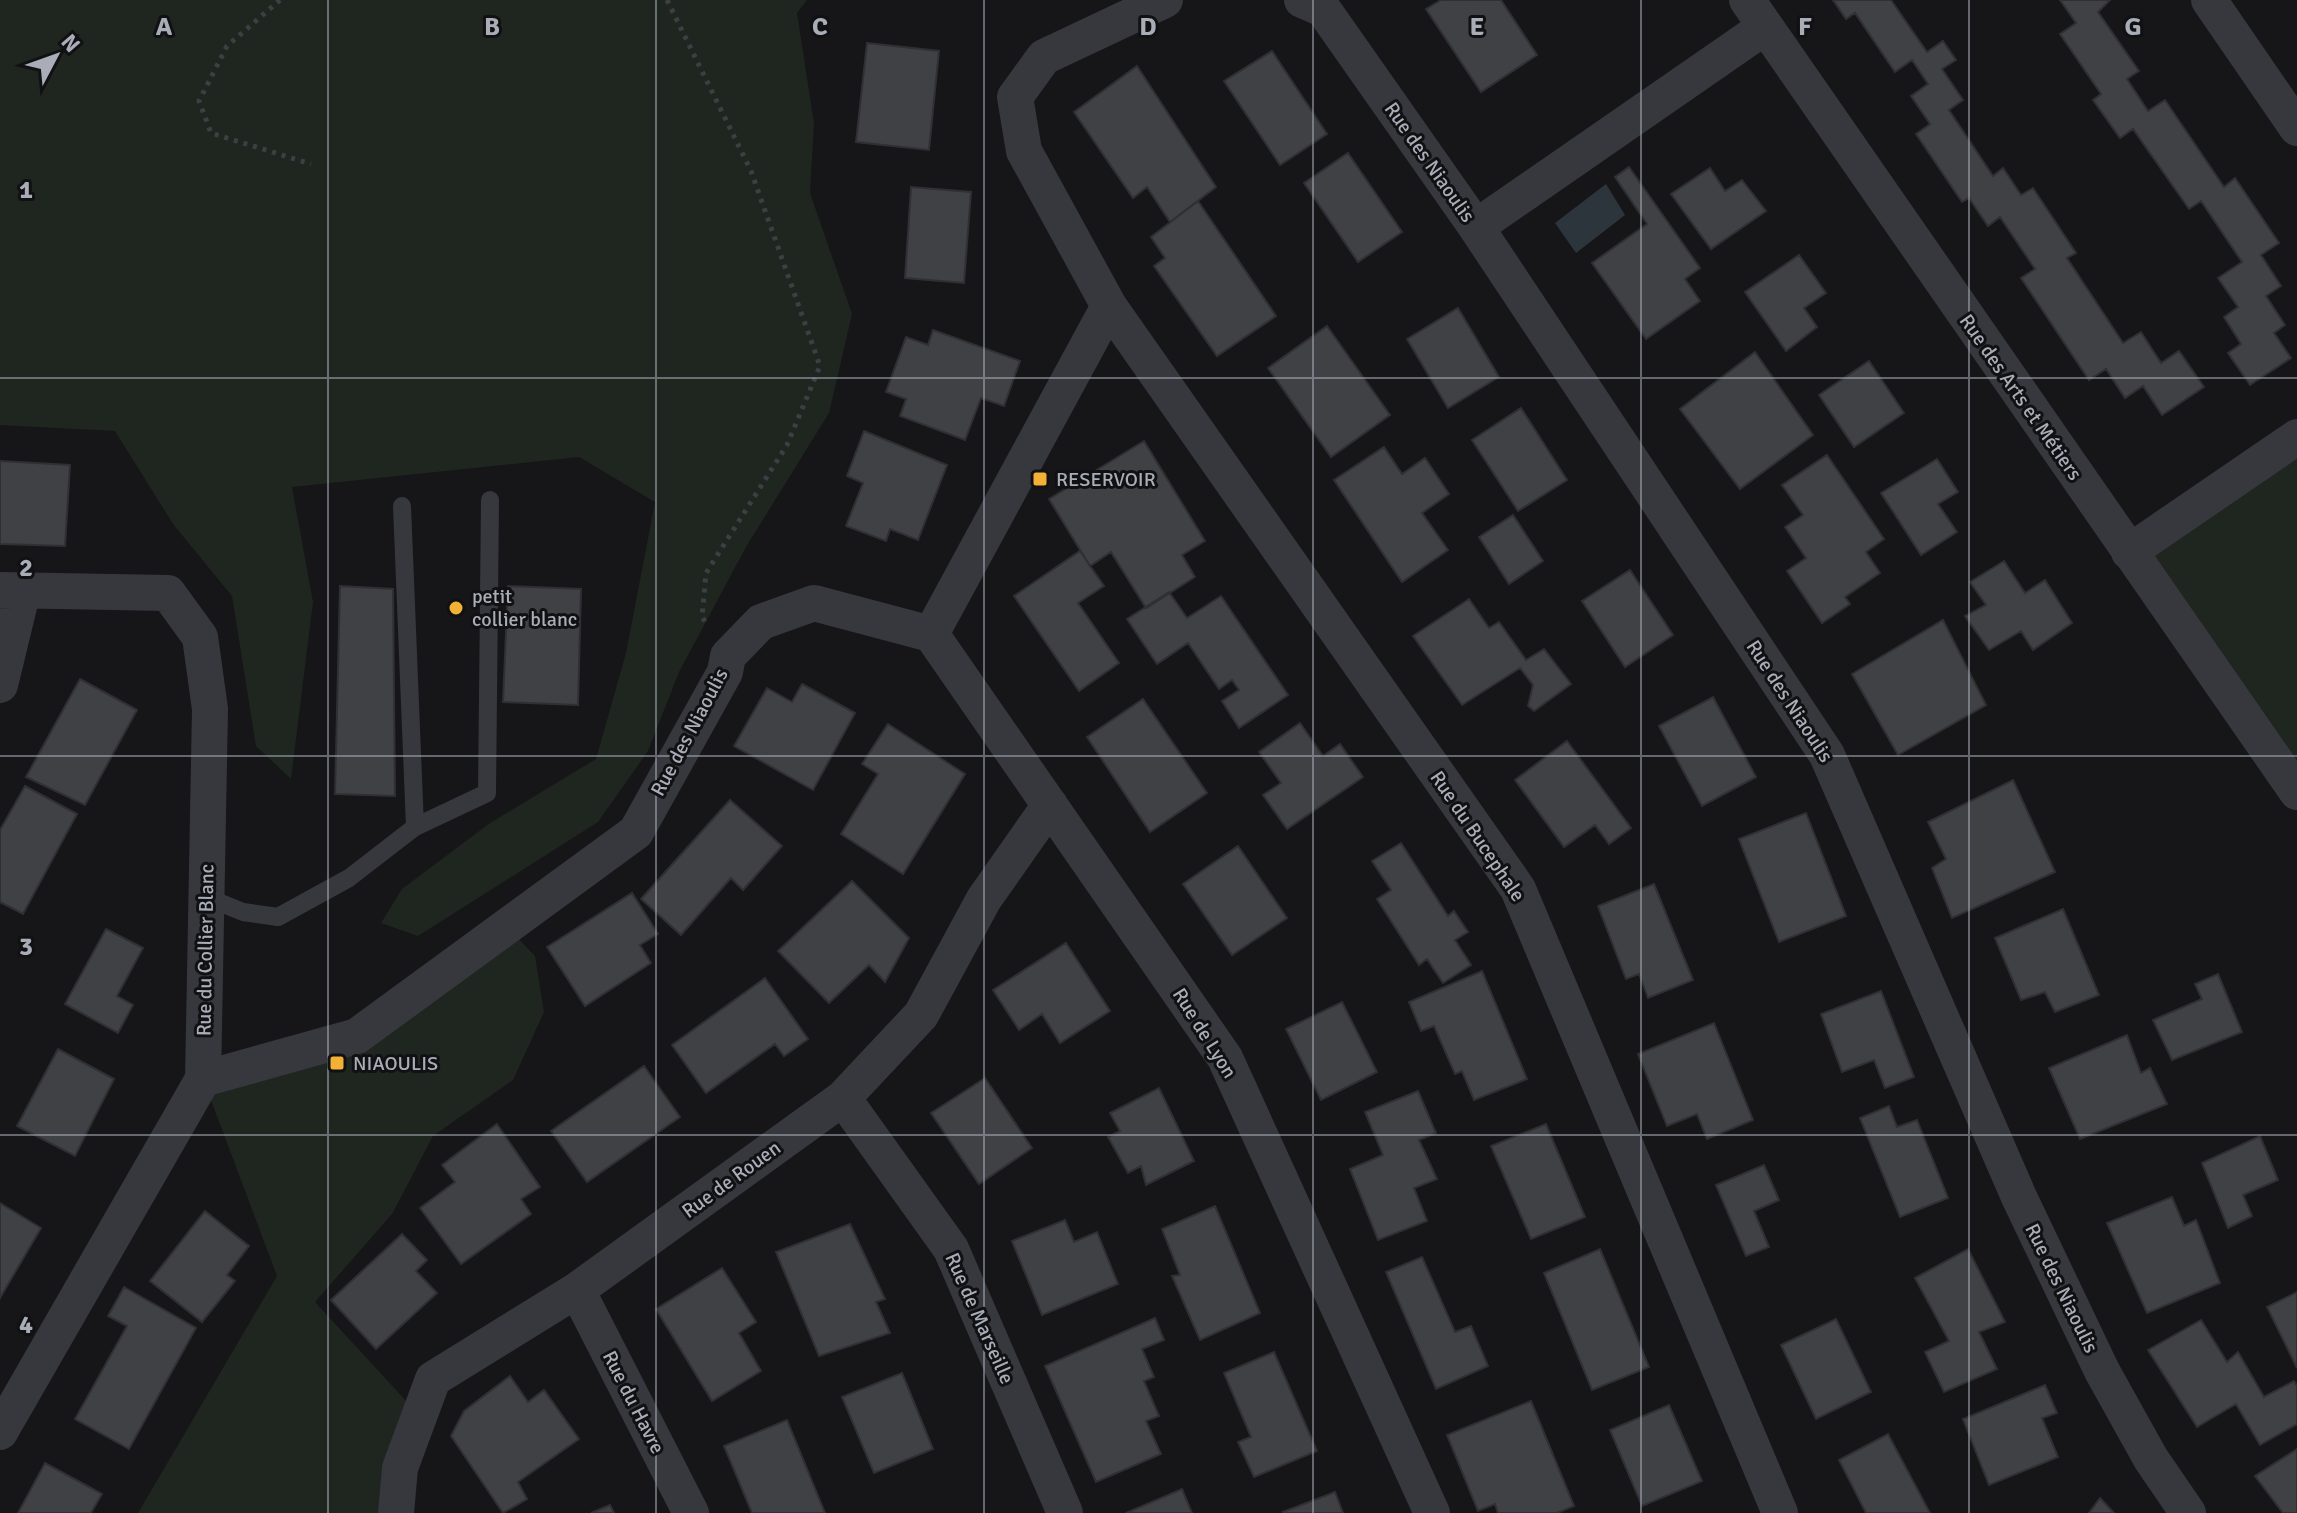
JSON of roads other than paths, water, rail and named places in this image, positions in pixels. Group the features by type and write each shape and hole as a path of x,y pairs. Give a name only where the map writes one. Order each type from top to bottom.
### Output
{"street":[{"path":"931,634 1109,306 1024,151 1015,97 1044,57 1165,0"},
{"name":"Rue des Niaoulis","path":"1302,0 1323,9 1476,227 1827,755 2019,1197 2102,1371 2151,1459 2188,1513"},
{"path":"2209,0 2297,128"},
{"path":"1476,227 1756,14"},
{"name":"Rue des Arts et Métiers","path":"1756,14 2297,792"},
{"name":"Rue du Bucephale","path":"1109,306 1518,889 1780,1513"},
{"path":"2129,552 2297,437"},
{"path":"0,685 12,590"},
{"name":"Rue du Collier Blanc","path":"0,1432 203,1079 210,709 200,637 168,593 12,590"},
{"name":"Rue des Niaoulis","path":"203,1079 357,1036 636,832 725,672 728,656 761,622 814,603 931,634"},
{"name":"Rue de Lyon","path":"931,634 1225,1058 1432,1513"},
{"name":"Rue de Rouen","path":"396,1513 400,1468 433,1379 577,1290 843,1098 921,1015 984,899 1050,805"},
{"name":"Rue de Marseille","path":"843,1098 951,1249 1065,1513"},
{"name":"Rue du Havre","path":"577,1290 691,1513"}],"lane":[{"path":"206,897 243,912 278,917 349,878 415,827 487,793 490,500"},
{"path":"402,506 415,827"}],"place":[{"name":"RESERVOIR","path":"1040,479"},
{"name":"petit collier blanc","path":"456,608"},
{"name":"NIAOULIS","path":"337,1063"}]}
